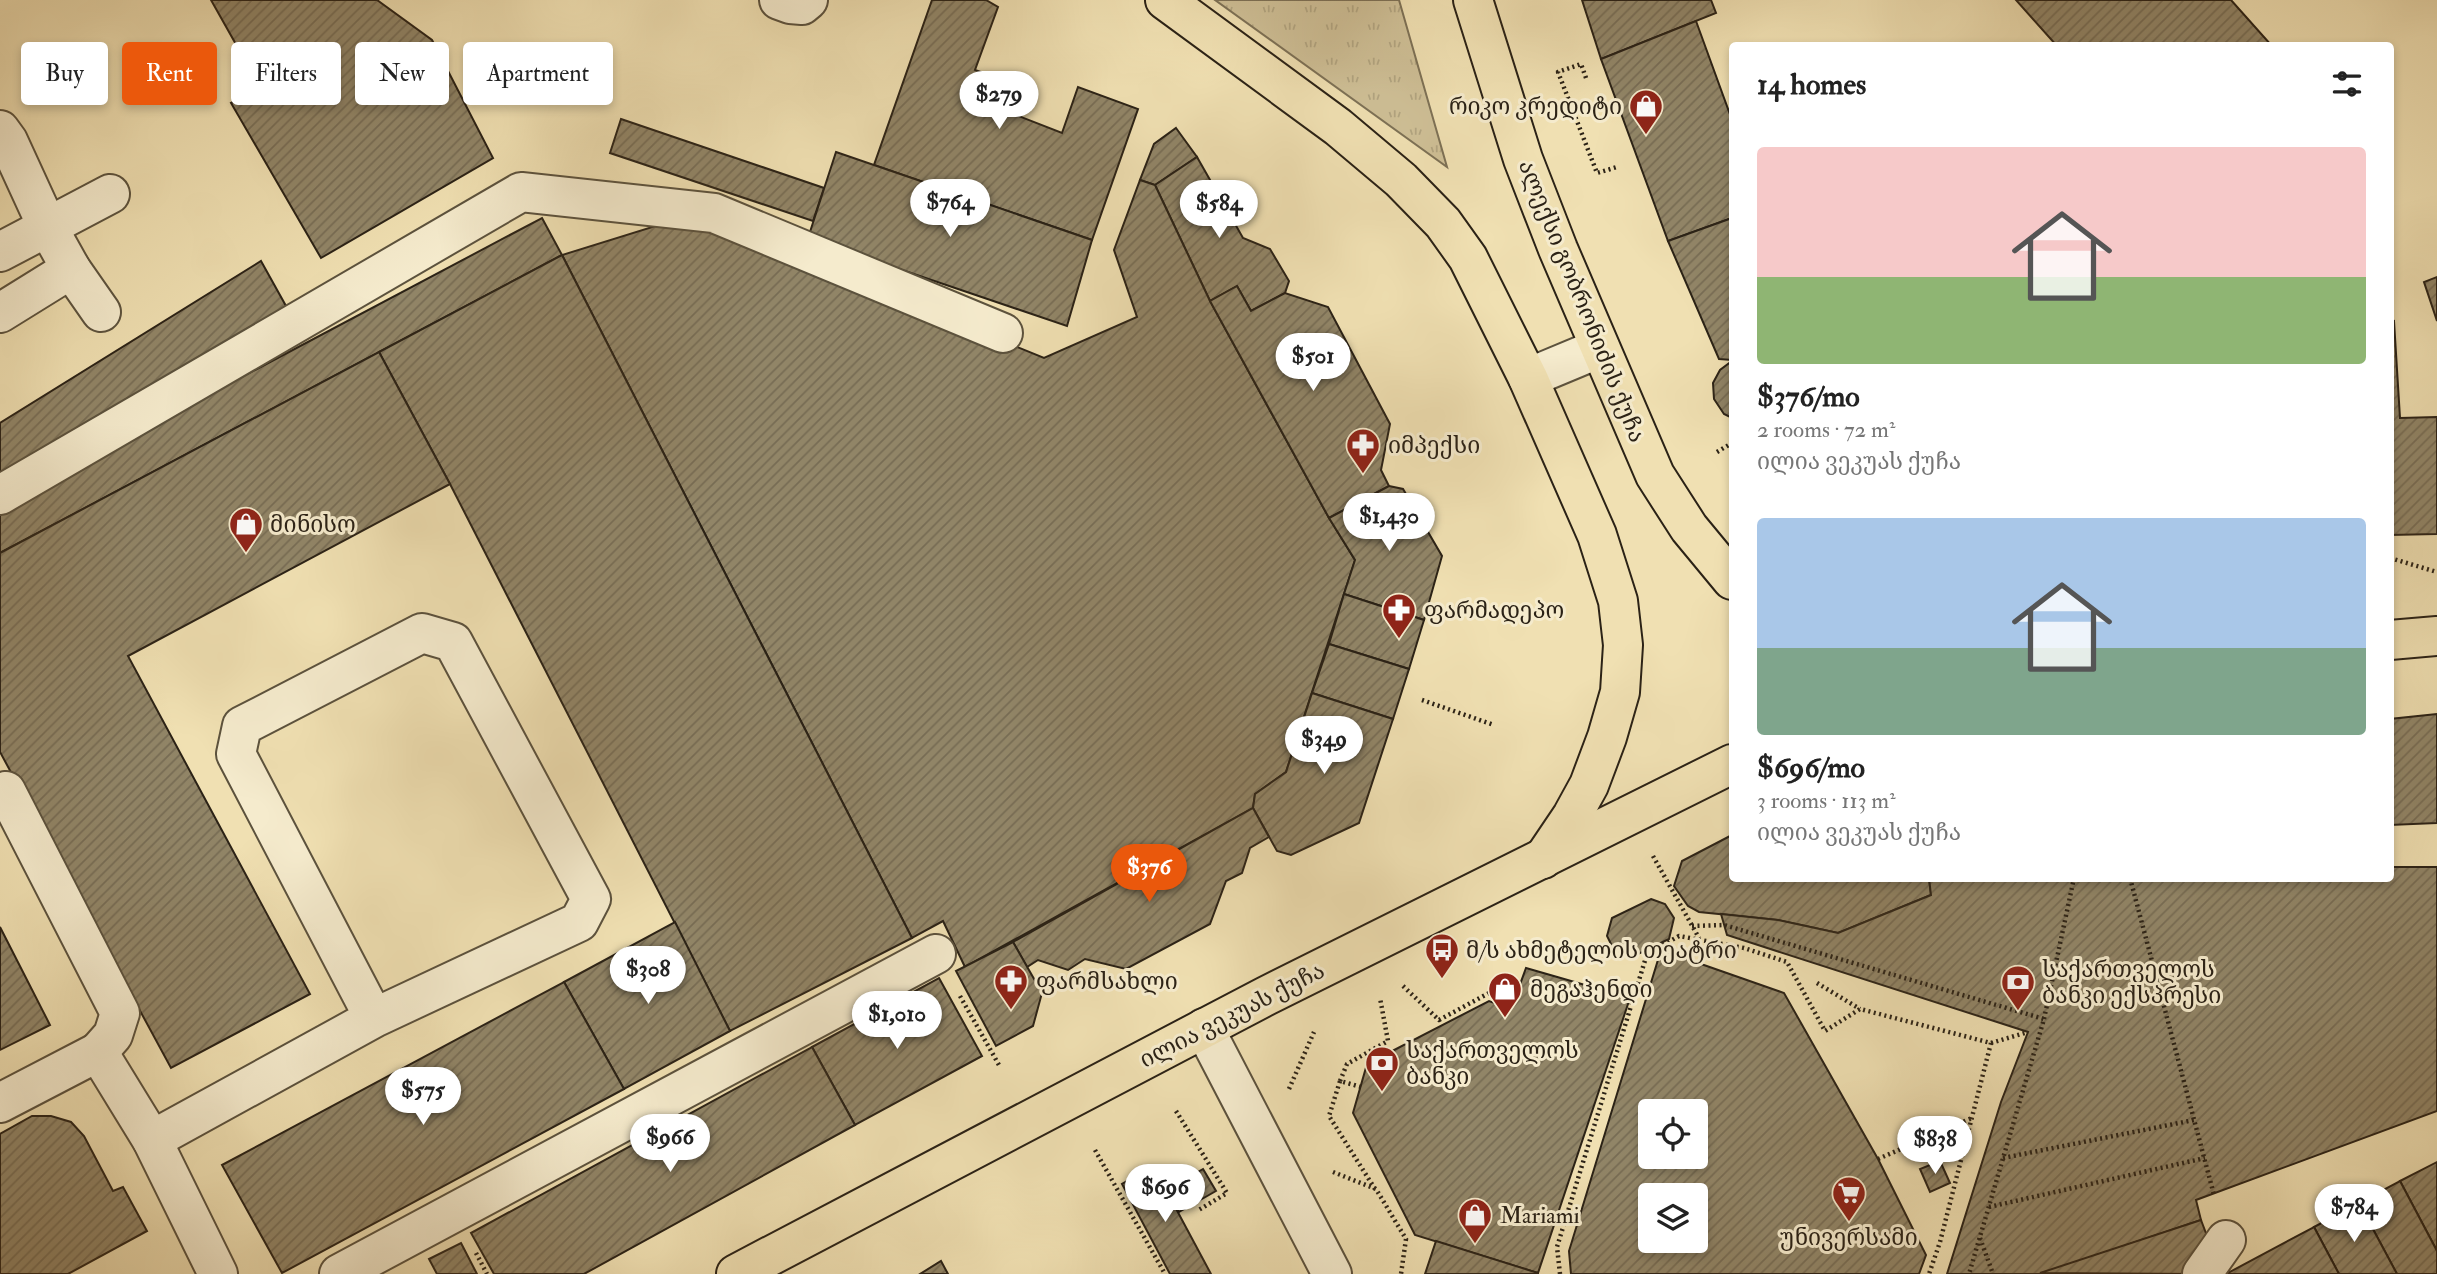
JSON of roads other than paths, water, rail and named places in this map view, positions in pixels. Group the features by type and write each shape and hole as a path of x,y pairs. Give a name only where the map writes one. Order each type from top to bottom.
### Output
{"main road":[{"path":"1165,0 1338,127 1401,180 1443,223 1468,258 1528,378 1597,536 1618,601 1623,645 1620,692 1607,737 1589,785 1542,861"},
{"name":"ალექსი გობრონიძის ქუჩა","path":"1473,0 1523,159 1655,475 1689,528 1729,576"},
{"path":"2394,640 2437,636"},
{"name":"ილია ვეკუას ქუჩა","path":"736,1274 1204,1028 1729,766"}],"lane":[{"path":"779,0 802,5 808,0"},
{"path":"0,130 8,141 47,226 71,269 101,312"},
{"path":"0,495 521,192 714,213 1003,333"},
{"path":"0,252 110,194"},
{"path":"0,313 71,269"},
{"path":"1528,378 1600,348"},
{"path":"152,1140 374,1018 579,922 591,899 453,642 422,633 242,726 236,754 374,1018"},
{"path":"0,1103 98,1052 113,1035 120,1013 6,791"},
{"path":"340,1274 936,954"},
{"path":"1204,1028 1332,1274"},
{"path":"98,1052 152,1140 218,1274"},
{"path":"2202,1274 2226,1240"}],"place":[{"name":"რიკო კრედიტი","path":"1646,136"},
{"name":"იმპექსი","path":"1363,475"},
{"name":"მინისო","path":"246,554"},
{"name":"ფარმადეპო","path":"1399,640"},
{"name":"მ/ს ახმეტელის თეატრი","path":"1442,980"},
{"name":"ფარმსახლი","path":"1011,1011"},
{"name":"საქართველოს ბანკი ექსპრესი","path":"2018,1012"},
{"name":"მეგაჰენდი","path":"1505,1019"},
{"name":"საქართველოს ბანკი","path":"1382,1093"},
{"name":"უნივერსამი","path":"1849,1223"},
{"name":"Mariami","path":"1475,1245"}]}
